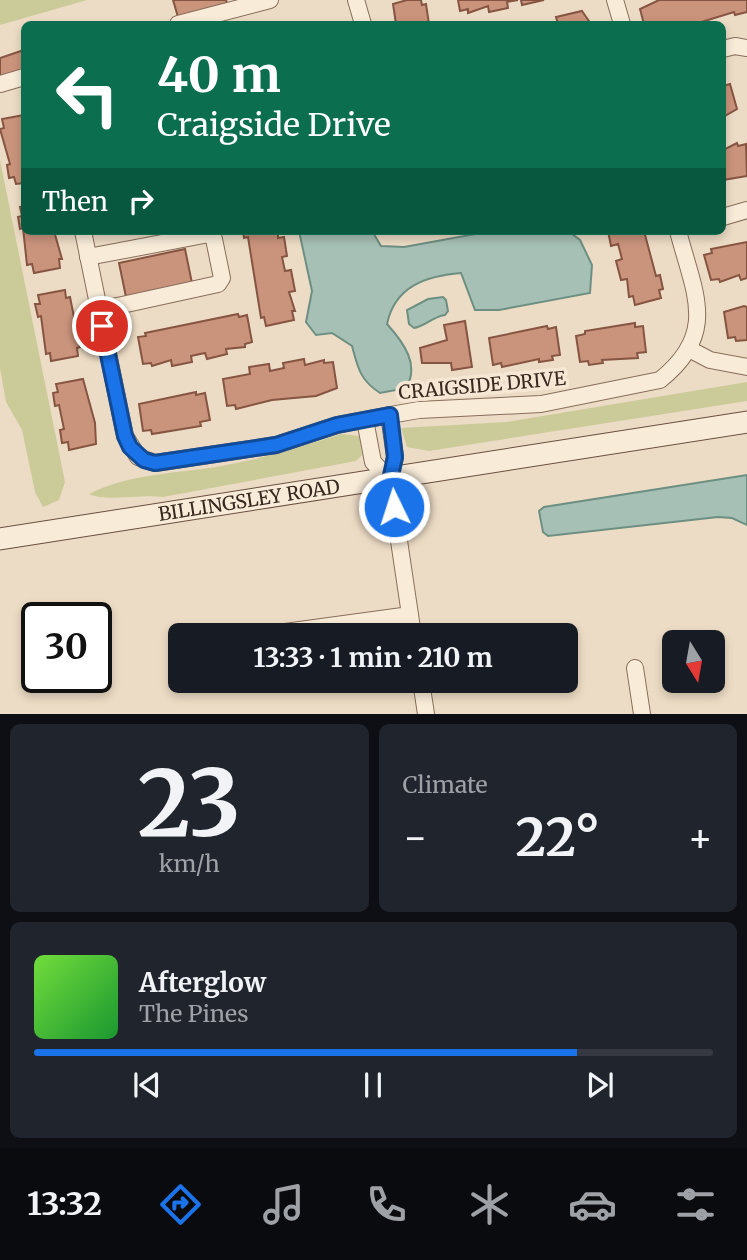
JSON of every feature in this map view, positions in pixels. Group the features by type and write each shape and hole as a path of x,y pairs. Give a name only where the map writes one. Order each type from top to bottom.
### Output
{"street":[{"path":"189,21 270,0"},
{"path":"356,0 362,21"},
{"path":"615,0 621,21"},
{"path":"726,48 735,46 747,48"},
{"path":"0,84 21,78"},
{"path":"726,216 747,210"},
{"path":"84,235 99,310 218,284 222,278 214,239 210,235"},
{"path":"88,257 204,235"},
{"path":"679,235 699,313 689,349 710,360 747,366"},
{"name":"CRAIGSIDE DRIVE","path":"99,310 125,436 138,457 155,463 276,445 337,425 419,410 541,404 635,386 660,380 675,368 689,349"},
{"name":"CRAIGSIDE DRIVE","path":"390,415 395,457 390,480"},
{"path":"365,419 373,462 390,480 411,623"},
{"name":"BILLINGSLEY ROAD","path":"0,539 747,422"},
{"path":"347,623 410,614"},
{"path":"635,668 642,714"},
{"path":"423,693 426,714"}],"green space":[{"path":"0,0 87,0 0,25"},
{"path":"0,160 65,482 59,500 43,507 35,492 22,430 6,402 0,368"},
{"path":"747,382 747,401 429,451 407,447 401,428 506,422"},
{"path":"341,434 359,436 362,455 356,461 163,497 104,497 89,494 137,478 251,460"}],"shaded area":[{"path":"300,235 374,235 381,246 404,247 470,235 573,235 580,240 592,265 590,293 499,310 475,310 461,273 424,280 414,285 397,300 387,324 408,354 411,363 410,379 406,388 380,393 361,373 352,346 332,333 316,335 306,322 312,291"},
{"path":"443,297 448,311 445,315 414,328 409,324 407,310 428,299"},
{"path":"747,475 747,525 732,518 718,517 548,536 543,532 539,511 544,507"}],"building":[{"path":"173,0 226,0 227,3 178,17"},
{"path":"421,0 422,5 426,4 429,21 396,21 393,4"},
{"path":"458,0 518,0 507,2 508,8 489,12 488,6 468,13 468,9 460,11"},
{"path":"521,0 544,0 522,5"},
{"path":"659,0 747,0 747,12 735,15 734,12 705,21 643,21 640,9"},
{"path":"582,11 589,21 557,21 556,17"},
{"path":"21,51 21,70 0,77 0,58"},
{"path":"730,84 737,109 726,115 726,85"},
{"path":"21,116 21,183 16,184 14,177 9,178 7,165 10,164 0,129 4,128 2,119"},
{"path":"737,143 738,146 746,144 747,176 726,180 726,148"},
{"path":"24,235 55,235 62,259 59,259 60,268 34,273 32,264 27,265"},
{"path":"244,235 284,237 287,256 282,257 285,271 291,270 295,291 289,292 295,311 292,311 294,320 266,326 264,317 261,318 248,237 244,238"},
{"path":"609,235 645,235 656,276 660,275 663,289 659,290 661,298 635,305 633,296 629,297 627,279 621,280 616,261 622,259 618,244 611,246"},
{"path":"747,242 747,278 741,280 739,275 720,282 719,279 711,280 704,255 712,253 711,249"},
{"path":"185,249 192,283 126,297 119,263"},
{"path":"65,290 66,298 70,297 80,347 77,348 78,356 51,361 50,353 46,354 41,316 38,317 35,304 40,304 38,295"},
{"path":"747,307 747,340 736,341 735,337 728,338 724,312"},
{"path":"238,314 239,317 247,315 252,342 245,344 245,347 226,349 227,354 207,359 205,353 191,356 192,362 172,366 171,360 152,366 151,363 143,364 138,337 146,336 145,333"},
{"path":"465,321 472,367 452,370 451,363 422,363 420,348 447,340 444,325"},
{"path":"635,323 635,327 643,326 646,352 637,353 638,358 602,360 603,363 589,365 588,361 580,362 576,336 585,334 585,331"},
{"path":"547,326 548,329 556,327 560,355 552,356 553,360 539,362 539,359 502,367 501,363 493,365 489,338"},
{"path":"304,359 305,365 324,360 324,363 333,362 337,388 316,396 272,400 236,409 235,405 227,406 223,379 250,374 249,367 269,364 270,371 284,368 283,363"},
{"path":"83,379 95,423 96,444 69,450 68,442 62,443 60,430 64,429 59,405 55,406 53,393 58,392 56,384"},
{"path":"196,392 196,395 205,393 210,420 200,422 201,426 152,434 151,430 143,431 139,404"}],"route":[{"path":"102,326 125,436 138,457 155,463 226,454 276,445 337,425 390,415 395,457 390,480 394,507"}]}
